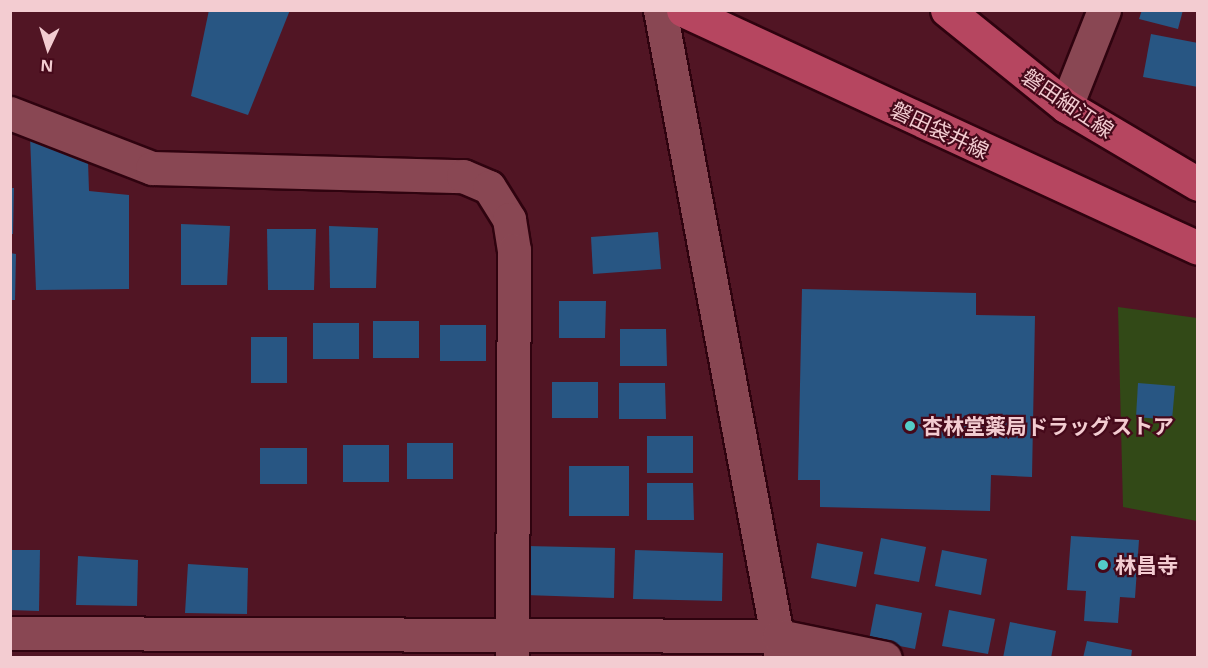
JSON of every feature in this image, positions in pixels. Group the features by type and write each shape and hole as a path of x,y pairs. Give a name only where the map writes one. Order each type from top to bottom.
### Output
{"main road":[{"name":"磐田袋井線","path":"683,10 1197,248"},
{"name":"磐田細江線","path":"947,10 1066,106 1197,184"}],"street":[{"path":"660,10 780,647"},
{"path":"1066,106 1104,10"},
{"path":"10,113 152,168 463,176 489,188 509,219 514,250 512,646"},
{"path":"10,633 512,646 780,647 885,657"}],"green space":[{"path":"1118,307 1197,318 1197,521 1123,507"}],"building":[{"path":"209,10 290,10 248,115 191,96"},
{"path":"1142,10 1183,10 1178,29 1139,19"},
{"path":"1151,34 1198,43 1198,87 1143,77"},
{"path":"30,136 88,161 89,191 129,195 129,289 36,290"},
{"path":"10,188 14,188 13,234 10,234"},
{"path":"181,224 230,226 227,285 181,285"},
{"path":"329,226 378,228 376,288 330,288"},
{"path":"267,229 316,229 314,290 268,290"},
{"path":"658,232 661,269 593,274 591,237"},
{"path":"10,253 16,254 15,300 10,300"},
{"path":"802,289 976,293 976,315 1035,316 1032,477 991,475 990,511 820,507 820,480 798,480"},
{"path":"559,301 606,301 605,338 559,338"},
{"path":"373,321 419,321 419,358 373,358"},
{"path":"313,323 359,323 359,359 313,359"},
{"path":"440,325 486,325 486,361 440,361"},
{"path":"620,329 666,329 667,366 620,366"},
{"path":"251,337 287,337 287,383 251,383"},
{"path":"552,382 598,382 598,418 552,418"},
{"path":"619,383 665,383 666,419 619,419"},
{"path":"1138,383 1175,386 1172,420 1136,417"},
{"path":"647,436 693,436 693,473 647,473"},
{"path":"407,443 453,443 453,479 407,479"},
{"path":"343,445 389,445 389,482 343,482"},
{"path":"260,448 307,448 307,484 260,484"},
{"path":"569,466 629,466 629,516 569,516"},
{"path":"647,483 693,483 694,520 647,520"},
{"name":"林昌寺","path":"1071,536 1139,540 1135,598 1120,597 1118,623 1084,621 1086,591 1067,590"},
{"path":"881,538 926,547 919,582 874,574"},
{"path":"817,543 863,552 856,587 811,578"},
{"path":"527,546 615,548 614,598 525,595"},
{"path":"10,550 40,550 39,611 10,610"},
{"path":"635,550 723,553 722,601 633,599"},
{"path":"942,550 987,559 981,595 935,586"},
{"path":"78,556 138,560 137,606 76,605"},
{"path":"188,564 248,568 247,614 185,613"},
{"path":"876,604 922,613 915,649 869,640"},
{"path":"949,610 995,619 988,654 942,646"},
{"path":"1010,622 1056,631 1051,658 1003,658"},
{"path":"1087,641 1132,650 1131,658 1083,658"}],"place":[{"name":"杏林堂薬局ドラッグストア","path":"910,426"},
{"name":"林昌寺","path":"1103,565"}]}
